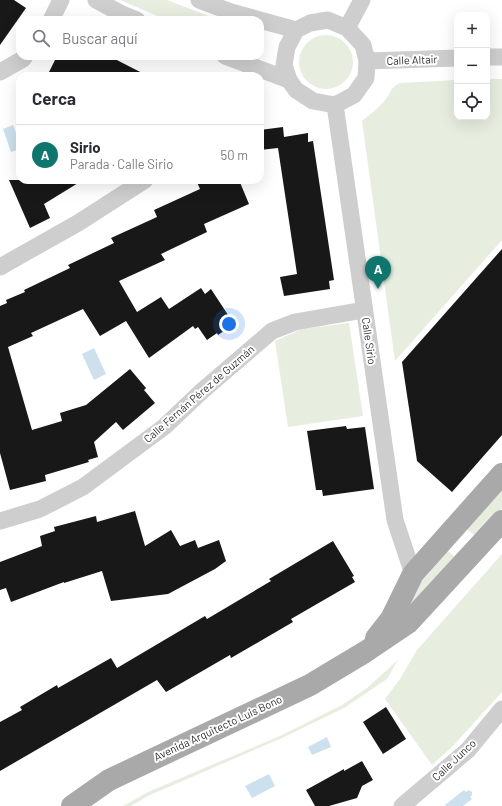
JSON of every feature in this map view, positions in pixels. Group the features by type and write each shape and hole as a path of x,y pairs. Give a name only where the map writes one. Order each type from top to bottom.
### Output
{"main road":[{"name":"Avenida Arquitecto Luis Bono","path":"365,652 391,619 412,574 502,474"},
{"name":"Avenida Arquitecto Luis Bono","path":"72,806 109,780 310,685 365,652 408,623 474,554 502,521"}],"street":[{"path":"52,16 61,0"},
{"path":"96,0 127,16"},
{"path":"199,0 245,16"},
{"path":"347,28 362,0"},
{"path":"328,20 347,28 363,45 367,61 366,78 354,95 335,106 313,101 296,90 289,80 284,65 287,47 296,30 310,23 328,20"},
{"path":"264,21 296,30"},
{"path":"490,57 502,56"},
{"name":"Calle Altair","path":"367,61 454,58"},
{"path":"0,72 21,60"},
{"path":"231,60 247,71"},
{"path":"264,75 289,80"},
{"name":"Calle Sirio","path":"335,106 395,520 412,574"},
{"path":"0,267 78,223 139,184"},
{"name":"Calle Fernán Pérez de Guzmán","path":"0,521 40,509 83,487 164,427 202,391 272,331 296,322 364,310"},
{"name":"Calle Junco","path":"402,806 468,750 502,709"}],"shaded area":[{"path":"120,0 167,0 209,16 158,16"},
{"path":"321,35 331,35 341,39 349,47 353,57 353,67 349,77 341,85 331,89 321,89 311,85 303,77 299,67 299,57 303,47 311,39"},
{"path":"490,79 502,79 502,240 395,361 362,121 386,99 396,85 400,83 454,80 454,120 490,120"},
{"path":"349,323 363,416 288,427 275,341 302,329"},
{"path":"502,489 502,508 477,537 466,529"},
{"path":"448,551 456,558 408,613 416,588"},
{"path":"502,554 502,692 453,746 432,765 385,699 400,679 417,650"},
{"path":"398,660 387,679 344,708 282,738 150,795 131,806 123,806 148,792 280,736 342,705 367,688"}],"water":[{"path":"13,125 16,133 16,150 11,152 3,129"},
{"path":"94,348 106,374 94,380 82,354"},
{"path":"327,737 331,747 312,755 308,747"},
{"path":"269,774 275,786 252,798 245,786"},
{"path":"464,790 466,792 469,790 472,792 470,797 472,799 463,806 445,805"}],"building":[{"path":"0,0 14,0 26,8 20,16 16,16 16,22 0,45"},
{"path":"55,60 117,60 140,72 49,72"},
{"path":"283,127 284,137 308,133 308,142 313,141 334,280 329,281 330,289 284,296 280,277 297,274 278,148 264,150 264,129"},
{"path":"9,180 16,180 16,184 76,184 44,204 50,218 30,228"},
{"path":"198,184 241,184 249,204 204,224 207,232 161,254 165,260 119,281 137,312 161,297 169,309 201,288 205,294 211,289 234,324 218,335 217,333 207,340 198,327 195,329 193,326 149,358 126,321 100,336 83,309 31,333 33,336 8,347 32,430 62,421 60,413 86,405 130,369 146,388 144,390 155,403 123,430 116,422 94,442 98,457 88,460 89,462 45,475 46,481 10,490 0,453 0,306 7,303 6,300 25,292 24,290 70,268 68,265 114,243 111,238 157,217 154,210 200,189"},
{"path":"502,249 502,435 452,492 417,461 402,362"},
{"path":"346,426 347,429 365,427 374,489 323,496 322,490 316,490 307,431"},
{"path":"135,511 145,546 171,530 180,546 195,540 198,548 219,540 226,561 215,569 168,594 111,601 102,571 64,582 11,602 6,588 0,590 0,562 42,546 40,536 55,531 54,527 96,516 97,522"},
{"path":"333,541 354,576 352,577 355,582 291,619 293,622 231,658 230,655 166,692 157,680 0,771 0,722 22,710 20,707 57,685 58,688 111,658 117,668 205,616 207,619 271,581 269,579"},
{"path":"386,707 406,739 383,754 363,722"},
{"path":"362,761 373,780 362,786 357,798 329,806 315,806 306,790"}],"place":[{"name":"Sirio","path":"378,289"}]}
